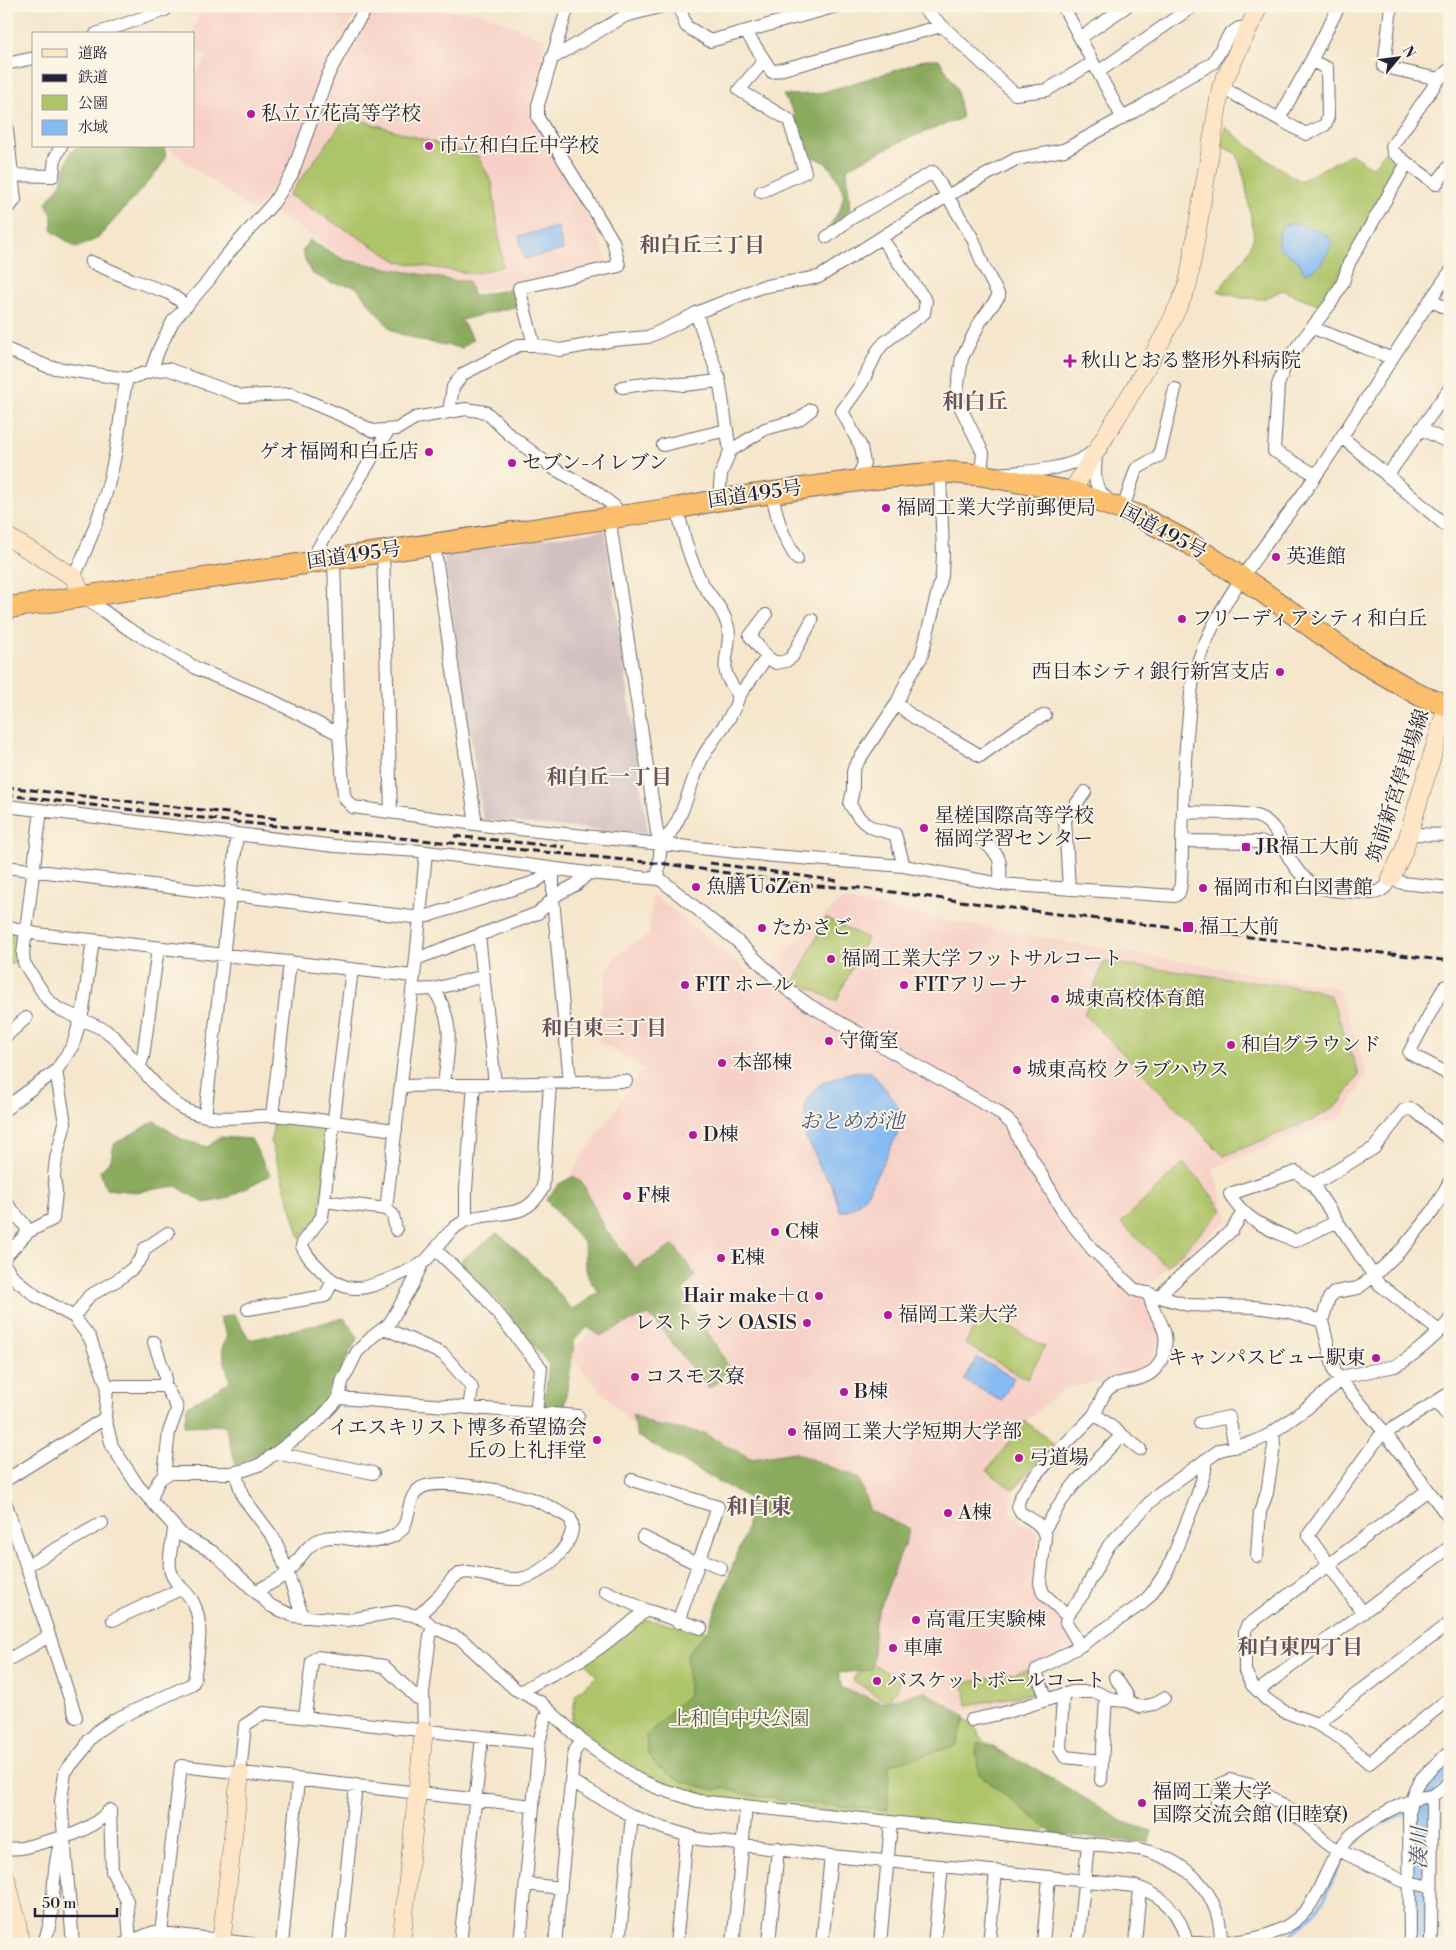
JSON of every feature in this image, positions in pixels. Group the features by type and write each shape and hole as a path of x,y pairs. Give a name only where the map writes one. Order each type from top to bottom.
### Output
{"highway":[{"name":"国道495号","path":"6,608 78,586 334,559 857,480 940,473 981,475 1072,492 1137,514 1188,543 1243,579 1352,656 1421,696 1449,706"}],"street":[{"path":"151,371 173,321 274,202 292,174 328,75 350,33 368,6"},
{"path":"534,345 519,288 619,266 613,241 538,118 538,105 568,6"},
{"path":"552,59 624,11 663,6"},
{"path":"679,6 686,26 710,41 837,6"},
{"path":"921,6 1015,94 1047,90 1095,68 1193,6"},
{"path":"1063,6 1122,117"},
{"path":"1080,38 1127,6"},
{"path":"1072,492 1158,348 1188,284 1221,88 1247,28 1259,6"},
{"path":"1279,119 1339,6"},
{"path":"1391,6 1384,67 1439,79"},
{"path":"101,32 168,7"},
{"path":"746,32 772,72 942,26"},
{"path":"449,412 453,387 464,374 518,345 534,345 560,350 614,340 648,337 696,313 761,287 819,278 948,196 1016,159 1064,150 1101,131 1177,83 1213,63 1229,35 1239,28 1247,28"},
{"path":"6,64 32,58"},
{"path":"761,192 805,172 789,120 740,90 764,61"},
{"path":"1221,88 1306,134 1325,125 1328,117 1327,68 1311,61"},
{"path":"1450,69 1439,79 1392,146 1393,152 1436,184 1450,165"},
{"path":"6,122 10,175 15,200 10,206 6,206"},
{"path":"10,175 54,176 55,158 61,148"},
{"path":"1316,475 1274,451 1278,385 1287,360 1331,303 1343,282 1349,263 1407,163"},
{"path":"827,237 850,219 934,172 973,239 983,265 999,296 980,322 962,358 956,398 983,454 981,475 1063,466 1088,456 1097,448"},
{"path":"857,480 864,463 861,447 842,411 862,383 871,360 878,350 885,342 924,313 926,301 882,239"},
{"path":"91,262 132,280 169,293 187,306"},
{"path":"334,559 344,795 353,807 476,824 661,844 774,856 904,866 1000,884 1175,896 1179,893 1181,883 1184,754 1194,678 1198,661 1215,622 1342,437 1391,358 1450,272"},
{"path":"1430,300 1450,310"},
{"path":"696,313 719,381 730,451 721,474 719,500"},
{"path":"1313,328 1391,358"},
{"path":"6,349 49,367 127,379 151,371 168,369 241,396 291,394 373,431 397,429 416,418 466,409 486,412 510,435 553,468 595,491 615,507 611,530 657,832 661,844 658,873 660,879 737,941 788,990 809,1006 997,1111 1012,1124 1020,1142 1028,1152 1064,1215 1092,1249 1135,1290 1188,1305 1255,1307 1322,1321"},
{"path":"78,586 114,460 122,399 127,379"},
{"path":"622,387 660,382 684,385 719,381"},
{"path":"1387,476 1450,388"},
{"path":"1097,448 1096,483 1101,494 1120,508 1136,469 1159,456 1175,390"},
{"path":"730,451 765,429 798,420 811,410"},
{"path":"1421,429 1450,442"},
{"path":"664,445 727,430"},
{"path":"310,562 388,431"},
{"path":"1342,437 1450,529"},
{"path":"904,866 895,834 867,826 855,814 850,804 855,766 897,703 908,678 920,658 940,588 943,553 940,473"},
{"path":"772,493 777,519 785,540 797,559"},
{"path":"677,508 683,533 700,579 708,593 721,608 729,628 726,674 739,696"},
{"path":"6,536 78,586 127,628 198,669 269,699 340,734"},
{"path":"434,544 476,824"},
{"path":"383,552 391,812"},
{"path":"750,636 766,615"},
{"path":"729,628 750,636 767,657 776,663 786,661 792,657 812,620"},
{"path":"661,844 671,834 705,753 731,717 739,696 767,657"},
{"path":"897,703 908,715 968,747 980,756 1019,728 1045,715"},
{"name":"筑前新宮停車場線","path":"1391,878 1404,850 1449,706"},
{"path":"1068,889 1065,819 1085,792"},
{"path":"6,806 335,846 426,852 553,869 660,879"},
{"path":"41,810 23,954 24,963 46,999 57,1008 105,1030 174,1103 184,1109 205,1116 230,1119 272,1116 396,1130"},
{"path":"1183,812 1259,816 1270,824 1279,836 1300,873 1314,885 1323,889 1373,893 1387,886 1391,878 1402,883 1450,888"},
{"path":"1409,834 1450,835"},
{"path":"205,1116 237,835"},
{"path":"981,839 998,854 1000,884"},
{"path":"1182,841 1259,842 1284,847"},
{"path":"386,1209 416,958 426,852"},
{"path":"6,867 420,917 535,882 553,869"},
{"path":"553,869 570,1083"},
{"path":"416,958 538,913 558,894 576,884 588,873"},
{"path":"6,926 37,934 413,976"},
{"path":"479,935 495,1084"},
{"path":"6,1109 56,1071 73,1045 81,1019 93,940"},
{"path":"140,1065 144,1057 158,948"},
{"path":"272,1116 290,962"},
{"path":"352,969 322,1217 304,1240 302,1246 306,1255 338,1285 362,1288 377,1284 422,1264"},
{"path":"412,990 434,989 484,976"},
{"path":"1450,985 1444,987 1409,1053 1450,1075"},
{"path":"434,989 442,1002 449,1025 450,1040 444,1085"},
{"path":"6,1036 26,1018"},
{"path":"6,1256 28,1232 53,1219 56,1192 54,1176 56,1159 65,1123 56,1071"},
{"path":"401,1086 626,1081"},
{"path":"151,1500 159,1479 164,1475 172,1473 235,1472 261,1464 318,1421 339,1398 342,1382 357,1352 389,1324 422,1264 436,1250 451,1229 466,1220 498,1213 520,1211 534,1202 542,1188 550,1083"},
{"path":"466,1220 466,1189 474,1085"},
{"path":"1313,1185 1374,1148 1404,1110 1414,1110 1450,1140"},
{"path":"1336,1222 1295,1241 1251,1219 1234,1202 1230,1194 1296,1172 1313,1185 1336,1222 1375,1275 1379,1284 1439,1331"},
{"path":"1450,1181 1433,1211 1402,1248 1375,1275 1358,1288 1332,1294 1322,1321 1333,1367 1341,1380 1386,1433 1450,1520"},
{"path":"324,1201 386,1209 393,1215 396,1230"},
{"path":"6,1203 24,1224 28,1232"},
{"path":"1067,1616 1041,1589 1044,1530 1039,1524 1021,1513 1018,1505 1024,1490 1056,1453 1094,1414 1107,1390 1113,1386 1144,1377 1161,1360 1166,1336 1151,1303 1154,1295 1167,1288 1232,1230 1243,1212"},
{"path":"74,1317 89,1296 126,1274 142,1257 144,1249 168,1233"},
{"path":"436,1250 484,1296 541,1368 536,1413"},
{"path":"6,1267 14,1278 36,1296 74,1317 90,1338 107,1386 105,1418 112,1446 138,1486 183,1536 213,1552 271,1606 286,1613 303,1617 347,1620 396,1612 417,1617 433,1627 462,1640 515,1690 540,1702 582,1741 637,1779 698,1801 1156,1853 1184,1868 1207,1892 1215,1907 1222,1930 1221,1943"},
{"path":"248,1309 324,1296 333,1281"},
{"path":"1080,1646 1066,1622 1067,1616 1083,1594 1109,1545 1158,1494 1220,1450 1254,1442 1273,1432 1307,1408 1346,1376 1402,1363 1450,1319"},
{"path":"384,1328 443,1354 471,1386 469,1408"},
{"path":"154,1342 165,1375 165,1386 177,1410 169,1432 164,1475"},
{"path":"107,1386 165,1386"},
{"path":"1363,1613 1309,1537 1309,1534 1379,1437 1450,1393"},
{"path":"339,1398 578,1416"},
{"path":"1437,1402 1450,1420"},
{"path":"1094,1414 1140,1449"},
{"path":"1200,1423 1229,1417 1235,1447"},
{"path":"6,1480 105,1418"},
{"path":"1257,1556 1260,1512 1267,1493 1274,1446 1273,1432"},
{"path":"1044,1530 1062,1500 1077,1481 1121,1436"},
{"path":"276,1453 373,1473"},
{"path":"1047,1699 1036,1672 1080,1646 1143,1603 1160,1582 1168,1569 1196,1499 1205,1471 1205,1460"},
{"path":"235,1472 243,1498 273,1537 288,1572 303,1617"},
{"path":"632,1480 718,1507 678,1622"},
{"path":"257,1591 288,1572 309,1547 318,1540 327,1537 367,1543 395,1535 404,1529 413,1497 419,1489 428,1484 482,1488 530,1499 570,1518 572,1528 568,1540 561,1554 548,1565 528,1577 518,1579 461,1572 453,1578 440,1595 417,1617"},
{"path":"1428,1490 1247,1626 1245,1631 1245,1671 1252,1685 1267,1700 1283,1711 1316,1724 1342,1740 1369,1763 1450,1698"},
{"path":"6,1504 76,1717"},
{"path":"26,1566 102,1523"},
{"path":"73,1944 61,1801 62,1780 65,1772 85,1748 88,1740 114,1720 192,1684 194,1681 200,1618 192,1600 173,1578 170,1569 169,1558 174,1537 174,1526"},
{"path":"643,1537 698,1561 721,1568"},
{"path":"1258,1691 1450,1548"},
{"path":"114,1620 181,1589"},
{"path":"605,1591 646,1610 701,1628"},
{"path":"521,1692 537,1681 574,1664 595,1651 646,1610"},
{"path":"1316,1724 1450,1623"},
{"path":"401,1944 424,1730 423,1699 430,1636 433,1627"},
{"path":"6,1661 49,1636"},
{"path":"305,1718 312,1661 316,1658 384,1666 417,1698 423,1699"},
{"path":"1115,1677 1127,1695 1128,1701"},
{"path":"971,1720 1063,1694 1081,1691 1096,1692 1113,1700 1128,1701 1140,1707 1147,1707 1164,1698"},
{"path":"1063,1694 1060,1750 1062,1754 1065,1758 1102,1761"},
{"path":"1101,1780 1106,1697"},
{"path":"221,1942 244,1725 264,1713 539,1743"},
{"path":"520,1944 539,1743 545,1718 552,1713"},
{"path":"460,1944 482,1737"},
{"path":"555,1944 574,1752 582,1741"},
{"path":"1431,1944 1420,1885 1410,1802 1411,1795 1424,1775 1450,1752"},
{"path":"161,1933 181,1766 533,1806"},
{"path":"282,1944 298,1780"},
{"path":"1216,1807 1221,1784 1230,1780 1251,1784 1290,1809 1330,1846 1420,1885"},
{"path":"571,1781 632,1816 662,1828 687,1835 742,1845 831,1856 996,1871 1140,1888 1151,1892 1167,1902 1180,1921 1187,1943 1221,1943 1272,1934 1285,1928 1296,1921 1315,1896 1325,1873 1350,1836 1365,1824 1410,1802 1432,1796 1450,1782"},
{"path":"339,1944 356,1786"},
{"path":"1410,1944 1432,1796"},
{"path":"733,1944 746,1807"},
{"path":"6,1849 22,1848 77,1834 96,1823 110,1810 112,1871 127,1900 126,1942 154,1932 221,1942 252,1944"},
{"path":"619,1944 632,1816"},
{"path":"880,1944 891,1823"},
{"path":"676,1944 687,1835"},
{"path":"43,1944 48,1934 52,1913 58,1848 63,1837"},
{"path":"1078,1944 1088,1844"},
{"path":"768,1944 778,1848"},
{"path":"822,1944 831,1856"},
{"path":"934,1944 942,1866"},
{"path":"989,1944 996,1871"},
{"path":"1043,1944 1050,1877"},
{"path":"6,1878 17,1921 20,1944"},
{"path":"526,1884 561,1888"},
{"path":"1135,1944 1140,1888"}],"shaded area":[{"name":"私立立花高等学校","path":"202,6 354,6 356,12 321,81 287,168 254,212 168,148 195,148 195,76 207,58 195,49 195,32 193,32"},
{"name":"市立和白丘中学校","path":"377,6 483,13 545,39 532,118 601,241 607,265 472,292 370,268 342,257 275,212 299,175 331,88"},
{"path":"605,530 648,834 483,820 443,552"},
{"name":"福岡工業大学","path":"652,894 756,978 842,900 1002,931 1338,988 1367,1074 1342,1117 1213,1168 1228,1220 1147,1285 1143,1299 1163,1334 1147,1368 1119,1378 1066,1387 1027,1420 1057,1444 1014,1492 1009,1512 1038,1533 1032,1586 1059,1612 1074,1645 1029,1669 1040,1697 957,1713 896,1710 845,1697 899,1548 698,1435 632,1425 569,1354 594,1331 655,1298 572,1172 643,1069 597,1039 607,972 616,956 631,944 649,936"}],"green space":[{"path":"926,59 939,59 957,89 962,118 904,140 847,168 850,209 837,225 828,229 840,209 844,195 835,175 826,164 821,160 806,157 793,111 783,95 817,94 900,69"},
{"path":"347,116 478,156 492,183 503,266 474,274 399,262 289,195"},
{"path":"1225,127 1267,160 1300,181 1351,154 1373,168 1384,152 1399,164 1322,306 1282,290 1265,299 1241,298 1218,291 1246,256 1254,236 1245,181 1237,154 1221,146"},
{"path":"75,148 164,148 166,158 156,173 98,238 77,248 52,231 52,215 46,203 61,183 70,153"},
{"path":"309,240 345,260 456,281 468,281 474,296 511,289 518,306 461,320 473,339 462,348 422,341 392,331 355,286 331,283 311,273 302,252"},
{"name":"福岡工業大学 フットサルコート","path":"826,918 867,938 836,1001 795,981"},
{"path":"6,929 22,931 19,959 6,967"},
{"name":"和白グラウンド","path":"1104,962 1312,989 1331,996 1359,1075 1339,1104 1315,1119 1224,1156 1084,1014"},
{"path":"274,1120 329,1126 319,1216 300,1238 271,1142"},
{"path":"155,1121 183,1140 208,1147 219,1137 251,1139 270,1175 225,1199 204,1203 176,1186 136,1192 106,1189 100,1171 111,1160 114,1144"},
{"path":"1183,1163 1198,1178 1223,1210 1167,1267 1121,1223"},
{"path":"574,1176 583,1184 604,1227 635,1268 674,1245 695,1275 683,1290 733,1373 709,1388 649,1315 628,1322 600,1336 588,1327 575,1339 564,1408 544,1407 549,1365 506,1310 460,1261 497,1233 537,1269 572,1310 599,1292 590,1281 585,1266 584,1243 546,1200 559,1184"},
{"path":"983,1312 1045,1347 1027,1379 965,1344"},
{"path":"234,1314 250,1340 344,1318 358,1337 330,1396 311,1417 263,1452 236,1465 225,1425 184,1426 187,1406 230,1382 222,1349 227,1334 219,1318"},
{"path":"632,1414 654,1425 703,1433 752,1459 794,1452 859,1479 870,1511 910,1529 875,1621 872,1670 838,1673 842,1688 883,1703 924,1691 966,1716 956,1746 889,1765 888,1810 812,1804 748,1795 723,1788 714,1790 681,1781 657,1766 648,1754 646,1736 688,1694 687,1653 708,1630 746,1531 750,1499 637,1436"},
{"name":"弓道場","path":"1025,1421 1053,1444 1013,1490 987,1471"},
{"name":"上和白中央公園","path":"643,1619 788,1646 845,1697 896,1711 957,1714 972,1723 984,1741 1084,1803 1039,1835 722,1799 670,1786 625,1766 587,1738 571,1722 576,1694 597,1676 585,1663"},
{"name":"バスケットボールコート","path":"867,1659 901,1682 887,1703 853,1680"},
{"path":"1027,1670 1036,1693 967,1705 964,1683"},
{"path":"979,1742 1038,1770 1124,1822 1152,1831 1148,1843 1054,1834 979,1774 976,1751"}],"water":[{"path":"1293,223 1319,232 1332,241 1322,262 1309,272 1304,273 1299,262 1278,247 1278,235 1282,226"},
{"path":"558,227 563,250 524,259 519,236"},
{"name":"おとめが池","path":"853,1072 871,1072 894,1099 900,1115 897,1135 867,1194 858,1204 846,1211 840,1211 832,1185 817,1164 815,1154 805,1136 805,1107 809,1097 818,1086"},
{"path":"977,1358 1014,1378 1001,1401 964,1380"}],"waterway":[{"name":"湊川","path":"1419,1944 1420,1814 1426,1786 1450,1763"},
{"path":"1348,1850 1367,1832 1405,1814"},
{"path":"1411,1814 1420,1814"},
{"path":"1270,1944 1290,1937 1309,1919 1322,1903 1343,1857"}],"railway":[{"path":"6,787 279,819"},
{"path":"6,795 236,822 667,864 815,886 862,888 1057,914 1450,961"},
{"path":"454,836 565,847"},
{"path":"710,863 838,881"}],"place":[{"name":"私立立花高等学校","path":"251,114"},
{"name":"市立和白丘中学校","path":"429,146"},
{"name":"秋山とおる整形外科病院","path":"1070,361"},
{"name":"ゲオ福岡和白丘店","path":"429,452"},
{"name":"セブン-イレブン","path":"512,463"},
{"name":"福岡工業大学前郵便局","path":"886,508"},
{"name":"英進館","path":"1276,557"},
{"name":"フリーディアシティ和白丘","path":"1182,619"},
{"name":"西日本シティ銀行新宮支店","path":"1280,672"},
{"name":"星槎国際高等学校 福岡学習センター","path":"924,828"},
{"name":"JR福工大前","path":"1246,847"},
{"name":"魚膳 UoZen","path":"696,887"},
{"name":"福岡市和白図書館","path":"1203,888"},
{"name":"福工大前","path":"1188,927"},
{"name":"たかさご","path":"762,928"},
{"name":"福岡工業大学 フットサルコート","path":"831,959"},
{"name":"FIT ホール","path":"685,985"},
{"name":"FITアリーナ","path":"904,985"},
{"name":"城東高校体育館","path":"1055,999"},
{"name":"守衛室","path":"829,1041"},
{"name":"和白グラウンド","path":"1231,1045"},
{"name":"本部棟","path":"722,1063"},
{"name":"城東高校 クラブハウス","path":"1017,1070"},
{"name":"D棟","path":"693,1135"},
{"name":"F棟","path":"627,1196"},
{"name":"C棟","path":"775,1232"},
{"name":"E棟","path":"721,1258"},
{"name":"Hair make＋α","path":"819,1296"},
{"name":"福岡工業大学","path":"888,1315"},
{"name":"レストラン OASIS","path":"807,1323"},
{"name":"キャンパスビュー駅東","path":"1376,1358"},
{"name":"コスモス寮","path":"635,1377"},
{"name":"B棟","path":"844,1392"},
{"name":"福岡工業大学短期大学部","path":"792,1432"},
{"name":"イエスキリスト博多希望協会 丘の上礼拝堂","path":"597,1440"},
{"name":"弓道場","path":"1019,1458"},
{"name":"A棟","path":"948,1513"},
{"name":"高電圧実験棟","path":"916,1620"},
{"name":"車庫","path":"893,1648"},
{"name":"バスケットボールコート","path":"877,1681"},
{"name":"福岡工業大学 国際交流会館 (旧睦寮)","path":"1142,1803"}],"district":[{"name":"和白丘三丁目","path":"702,246"},
{"name":"和白丘","path":"975,402"},
{"name":"和白丘一丁目","path":"609,778"},
{"name":"和白東三丁目","path":"604,1029"},
{"name":"和白東","path":"759,1507"},
{"name":"和白東四丁目","path":"1300,1648"}]}
